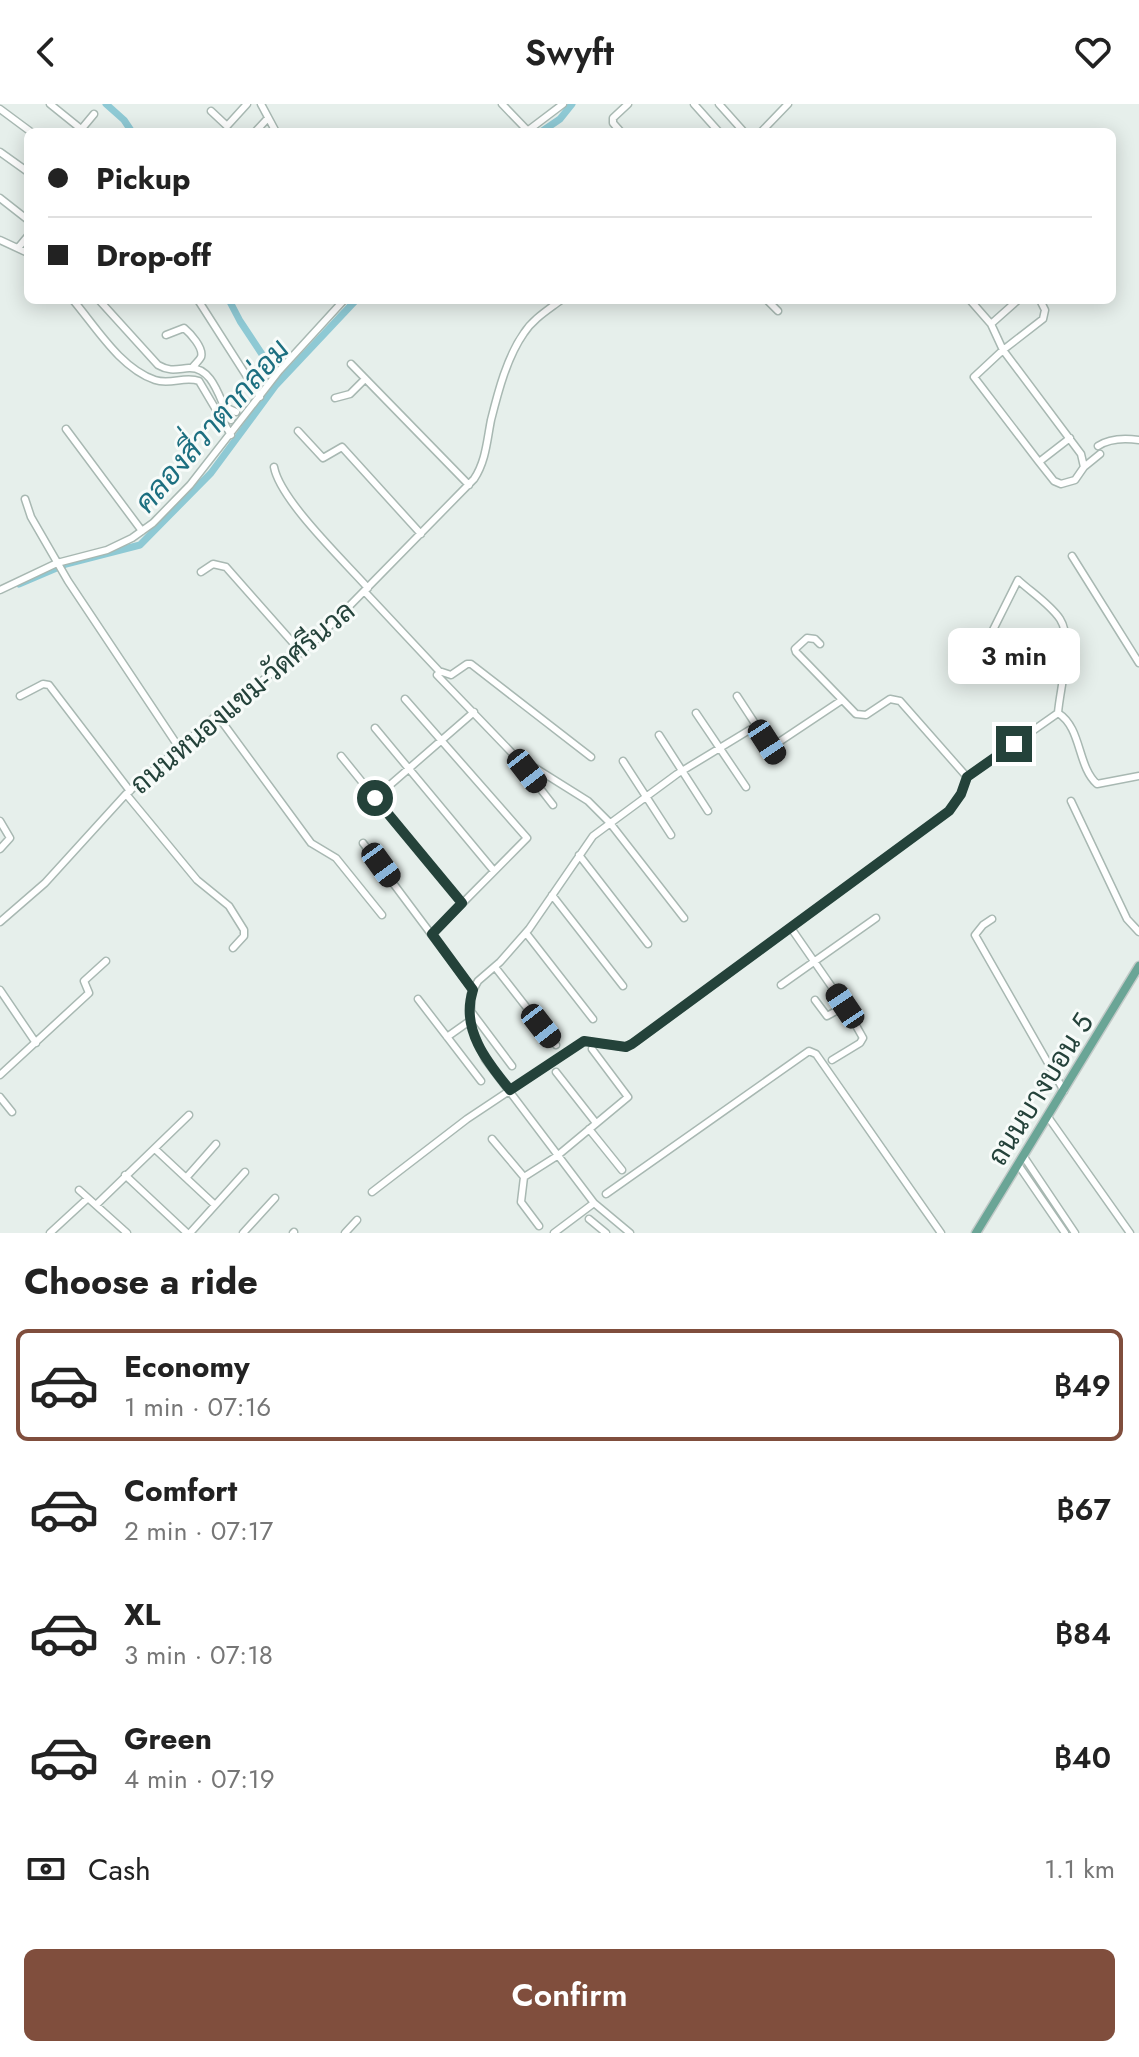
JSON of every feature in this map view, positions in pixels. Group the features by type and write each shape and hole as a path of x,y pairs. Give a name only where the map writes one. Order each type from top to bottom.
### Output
{"main road":[{"name":"ถนนบางบอน 5","path":"976,1233 1139,966"}],"street":[{"path":"211,111 222,124 230,125 247,104"},
{"path":"261,104 274,128"},
{"path":"502,104 524,128"},
{"path":"531,128 563,104"},
{"path":"617,128 613,118 628,104"},
{"path":"694,104 715,128"},
{"path":"719,104 740,128"},
{"path":"765,128 788,104"},
{"path":"54,105 78,128"},
{"path":"0,109 26,128"},
{"path":"82,128 94,114"},
{"path":"259,128 268,118"},
{"path":"219,128 222,124"},
{"path":"0,152 24,169"},
{"path":"0,198 24,217"},
{"path":"0,240 24,251"},
{"path":"18,248 24,241"},
{"path":"76,304 135,369 166,383 189,379 199,381 231,435"},
{"path":"103,304 158,365 172,370 192,368 205,374 234,423"},
{"path":"201,304 260,397"},
{"path":"0,590 107,550 142,531 171,507 231,435 240,415 260,397 337,304"},
{"name":"ถนนหนองแขม-วัดศรีนวล","path":"0,922 45,883 128,792 217,715 302,653 469,485 481,468 495,406 524,331 556,304"},
{"path":"771,304 778,311"},
{"path":"974,304 991,324 1003,350 1081,454 1084,467"},
{"path":"991,324 1014,304"},
{"path":"1042,304 1045,310 1043,319 977,372 976,382 1054,481 1061,484 1075,480 1099,450 1113,440 1139,440"},
{"path":"166,335 184,328 190,333 202,352 192,368"},
{"path":"351,364 469,485"},
{"path":"335,398 350,394 364,380"},
{"path":"225,407 240,415"},
{"path":"66,429 142,531"},
{"path":"298,431 323,458 342,447 421,534"},
{"path":"1039,462 1070,438"},
{"path":"1081,454 1099,450"},
{"path":"274,467 288,497 439,671 451,675 467,664 476,667 591,757"},
{"path":"25,499 28,511 58,566 180,749"},
{"path":"1072,556 1139,663"},
{"path":"201,572 213,564 226,567 302,653"},
{"path":"372,1192 467,1119 584,1041 626,1047 632,1044 949,811 970,776 1058,713 1066,649 1065,631 1055,614 1018,580 983,650"},
{"path":"820,644 815,639 807,638 795,649 842,700 861,716 890,699 900,701 970,776"},
{"path":"437,675 513,754 553,805"},
{"path":"20,696 43,684 49,685 197,880 220,897 237,916 244,936 233,948"},
{"path":"737,696 777,757"},
{"path":"405,699 527,838 432,934"},
{"path":"779,742 842,700"},
{"path":"375,798 474,712"},
{"path":"696,713 746,787"},
{"path":"1058,713 1066,719 1090,776 1097,784 1139,776"},
{"path":"217,715 311,843 336,858 382,915"},
{"path":"629,1233 594,1203 485,1059 477,1044 471,1020 473,990 478,981 526,933 593,836 682,771 756,726"},
{"path":"375,728 494,871"},
{"path":"659,735 708,811"},
{"path":"513,754 588,801 610,823 684,918"},
{"path":"341,756 462,903"},
{"path":"623,761 671,835"},
{"path":"1071,801 1127,919 1139,932"},
{"path":"0,821 10,836 0,849"},
{"path":"363,843 473,990"},
{"path":"579,855 648,944"},
{"path":"552,895 623,986"},
{"path":"781,985 876,918"},
{"path":"992,919 975,935 1064,1091"},
{"path":"791,928 845,1006 863,1038 860,1043 828,1062"},
{"path":"526,933 593,1019"},
{"path":"0,1075 89,993 84,981 106,961"},
{"path":"495,967 556,1045"},
{"path":"0,990 36,1043"},
{"path":"418,999 481,1081"},
{"path":"815,1000 827,1016 845,1006"},
{"path":"470,1010 512,1066"},
{"path":"447,1037 471,1020"},
{"path":"524,1177 557,1156 628,1097 592,1049"},
{"path":"606,1194 809,1051 828,1062 941,1233"},
{"path":"556,1072 596,1123"},
{"path":"0,1097 12,1112"},
{"path":"96,1205 189,1115"},
{"path":"1048,1117 1130,1233"},
{"path":"589,1129 622,1170"},
{"path":"492,1139 524,1177 521,1202 539,1226"},
{"path":"186,1178 216,1144"},
{"path":"155,1149 215,1205"},
{"path":"1022,1162 1063,1223 1075,1233"},
{"path":"125,1175 189,1233 245,1172"},
{"path":"79,1190 127,1233"},
{"path":"50,1233 88,1198"},
{"path":"243,1233 275,1198"},
{"path":"554,1233 594,1203"},
{"path":"589,1219 606,1233"},
{"path":"345,1233 357,1220"},
{"path":"1063,1223 1065,1233"},
{"path":"58,1225 67,1233"}],"waterway":[{"path":"106,104 129,128"},
{"name":"คลองสี่วาตากล่อม","path":"547,128 560,119 572,104"},
{"path":"231,304 279,380"},
{"name":"คลองสี่วาตากล่อม","path":"19,584 66,564 140,545 211,473 276,385 352,304"}],"route":[{"path":"375,798 462,903 432,934 473,990 471,1026 477,1044 510,1090 584,1041 626,1047 632,1044 949,811 961,794 967,777 1014,744"}]}
